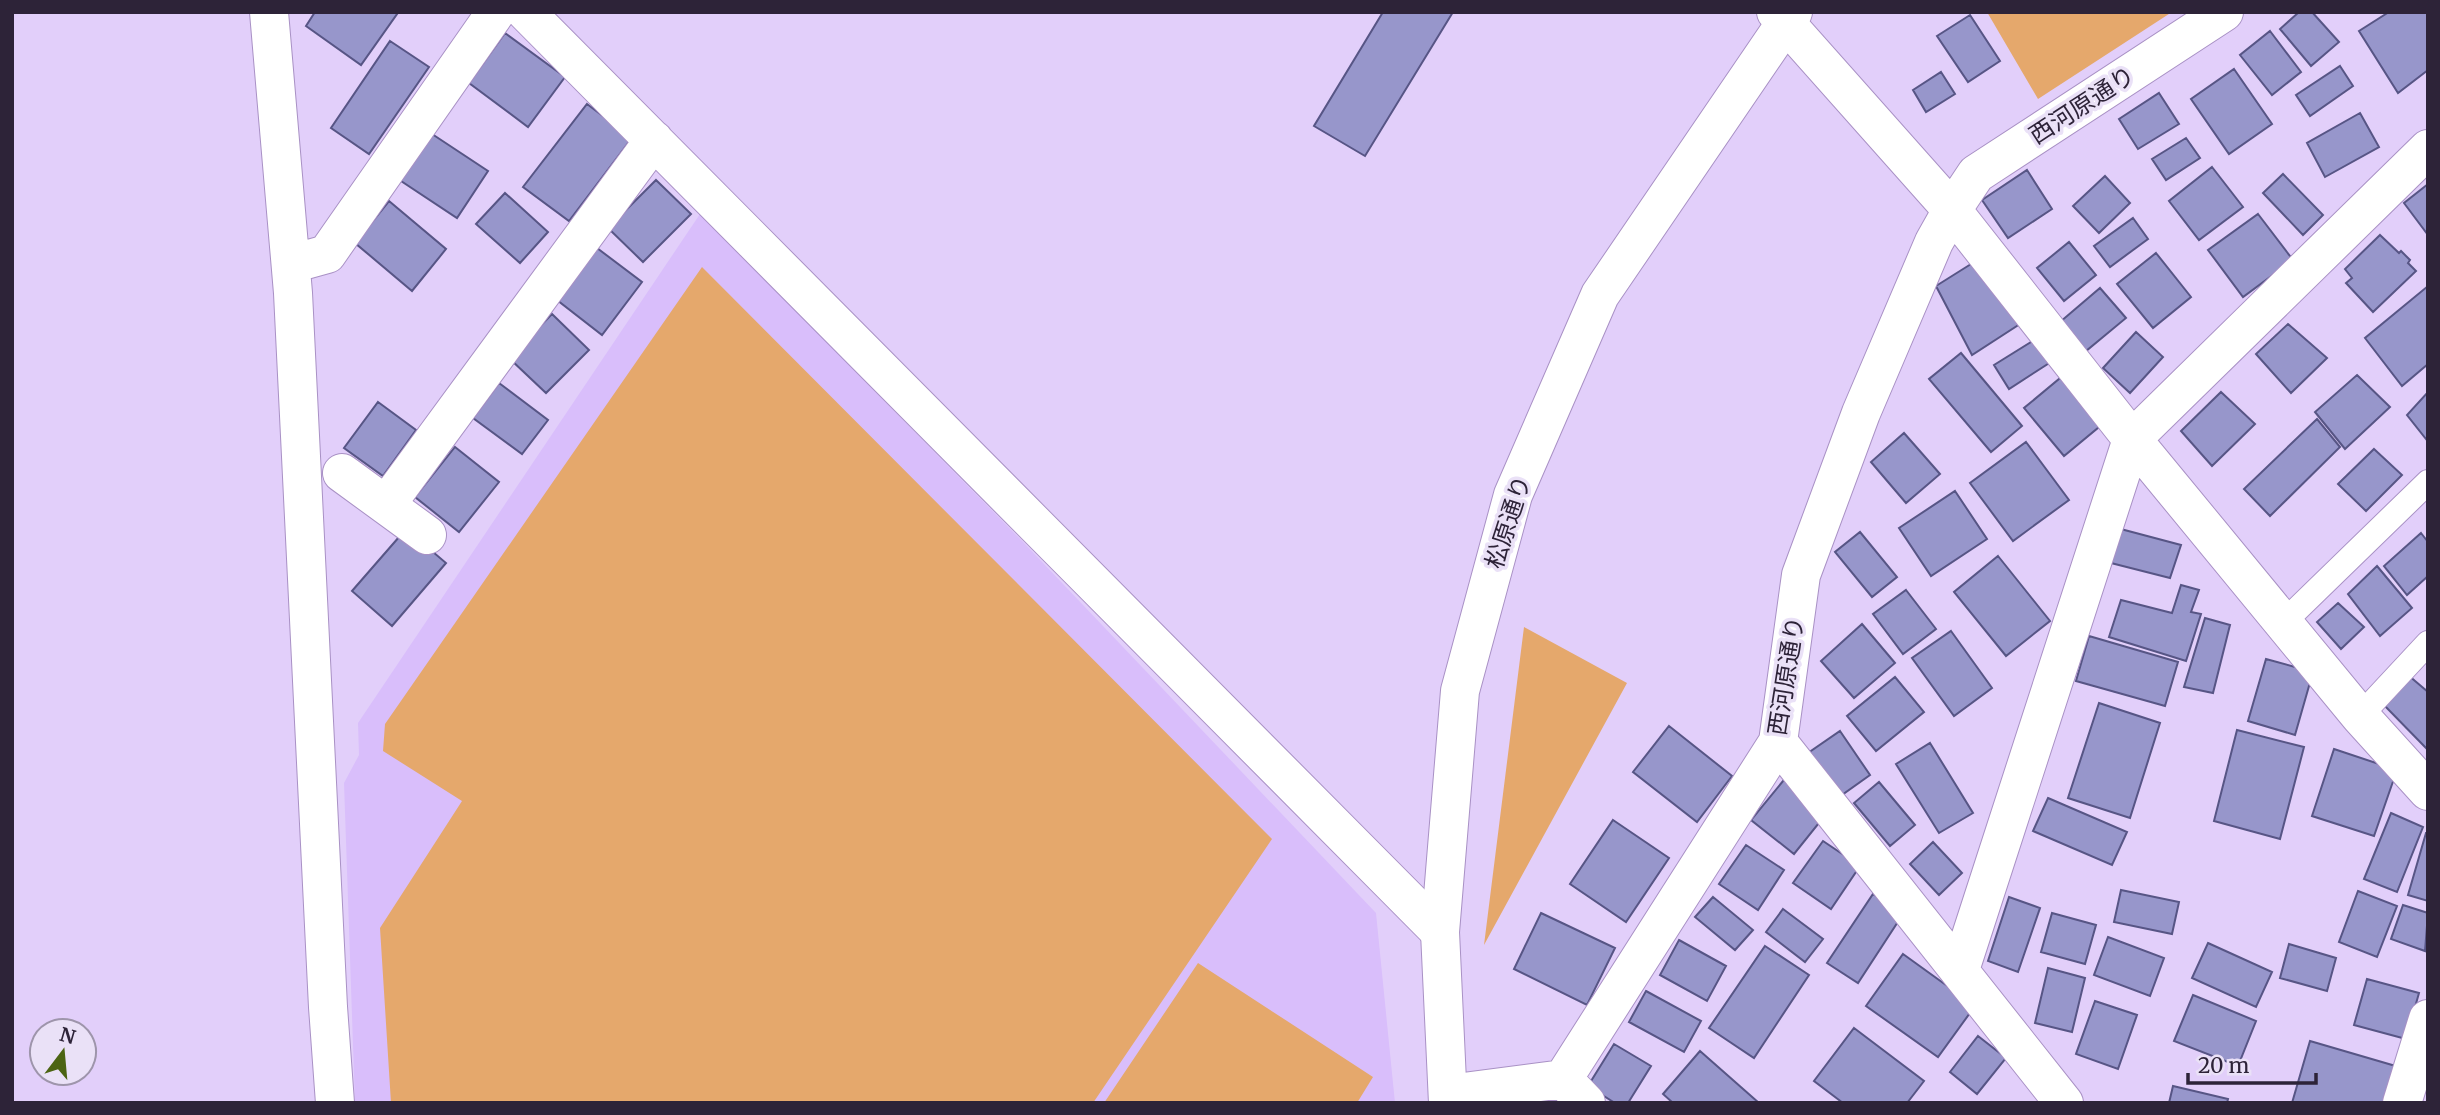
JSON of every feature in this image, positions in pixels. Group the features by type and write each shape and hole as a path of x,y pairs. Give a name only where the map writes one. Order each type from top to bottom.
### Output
{"street":[{"path":"270,12 291,264 335,1103"},
{"path":"291,264 327,254 496,12"},
{"path":"526,12 1440,932"},
{"name":"西河原通り","path":"1448,1098 1575,1091 1778,742 1801,575 1861,412 1934,242 1976,174 2224,12"},
{"path":"1785,16 1952,209 2132,439 2360,716 2428,791"},
{"name":"松原通り","path":"1448,1098 1440,932 1460,691 1513,495 1600,295 1785,16"},
{"path":"386,505 654,140"},
{"path":"1960,970 2132,439 2428,149"},
{"path":"342,473 427,535"},
{"path":"1778,742 2064,1103"},
{"path":"2402,1103 2428,1019"}],"lane":[{"path":"2283,622 2428,482"},
{"path":"2360,716 2428,643"}],"shaded area":[{"path":"1987,12 2172,12 2038,99"},
{"path":"700,214 1025,544 1376,913 1395,1103 355,1103 344,783 359,755 358,723"},
{"path":"702,267 1272,839 1093,1103 391,1103 380,928 462,801 383,751 385,724"},
{"path":"1524,627 1627,683 1484,945"},
{"path":"1198,963 1373,1077 1357,1103 1104,1103"}],"building":[{"path":"315,12 397,14 361,65 306,26"},
{"path":"1383,12 1453,12 1365,156 1314,126"},
{"path":"2299,12 2312,12 2339,42 2311,66 2280,29"},
{"path":"2389,12 2428,12 2428,70 2398,93 2359,31"},
{"path":"1970,15 2000,61 1968,82 1937,36"},
{"path":"2270,31 2301,72 2272,95 2240,55"},
{"path":"505,33 565,77 528,127 469,83"},
{"path":"390,41 429,67 369,154 331,128"},
{"path":"2340,66 2353,86 2310,116 2296,95"},
{"path":"2234,69 2272,124 2229,154 2191,99"},
{"path":"1941,72 1955,94 1926,112 1913,90"},
{"path":"2159,93 2179,124 2138,149 2119,119"},
{"path":"587,104 632,138 569,221 523,187"},
{"path":"2360,113 2379,147 2325,177 2307,143"},
{"path":"429,132 488,171 457,218 398,179"},
{"path":"2186,138 2200,158 2166,180 2152,159"},
{"path":"2212,167 2243,207 2199,240 2169,201"},
{"path":"2027,170 2052,209 2008,238 1982,200"},
{"path":"2283,174 2323,215 2303,235 2263,193"},
{"path":"2105,176 2130,203 2099,233 2073,206"},
{"path":"656,180 691,214 643,262 608,228"},
{"path":"2428,184 2428,235 2404,203"},
{"path":"505,193 548,232 520,263 476,224"},
{"path":"389,201 446,249 412,291 355,243"},
{"path":"2258,214 2293,260 2243,297 2208,250"},
{"path":"2133,218 2148,239 2110,267 2094,246"},
{"path":"2380,235 2410,260 2408,263 2416,271 2373,312 2346,283 2352,278 2345,269"},
{"path":"2069,242 2096,275 2064,301 2037,268"},
{"path":"597,248 642,282 602,335 557,300"},
{"path":"2156,253 2191,297 2153,328 2117,284"},
{"path":"1979,259 2023,322 1972,355 1936,286"},
{"path":"2428,286 2428,364 2402,386 2365,338"},
{"path":"2100,288 2126,318 2086,351 2060,322"},
{"path":"552,314 589,350 546,393 509,358"},
{"path":"2288,324 2327,358 2291,393 2256,354"},
{"path":"2136,332 2163,357 2130,393 2103,368"},
{"path":"2039,337 2054,360 2009,389 1994,365"},
{"path":"1961,353 2022,426 1991,452 1929,379"},
{"path":"2065,374 2105,422 2064,456 2024,408"},
{"path":"2357,375 2390,407 2345,449 2315,412"},
{"path":"499,383 548,420 522,454 473,418"},
{"path":"2221,392 2255,424 2212,466 2181,431"},
{"path":"2428,392 2428,437 2426,439 2407,415"},
{"path":"378,402 416,430 383,476 344,448"},
{"path":"2317,419 2340,447 2270,516 2244,489"},
{"path":"1904,433 1940,474 1906,503 1871,462"},
{"path":"2026,442 2069,500 2013,541 1970,483"},
{"path":"455,447 499,482 459,532 415,497"},
{"path":"2374,449 2402,475 2366,511 2338,484"},
{"path":"1955,491 1987,539 1931,576 1899,528"},
{"path":"2117,528 2181,545 2170,578 2107,562"},
{"path":"406,529 446,563 392,626 352,591"},
{"path":"1860,532 1897,577 1872,597 1835,552"},
{"path":"2421,533 2428,542 2428,576 2407,595 2384,566"},
{"path":"1998,556 2050,621 2006,656 1954,592"},
{"path":"2377,566 2412,608 2380,636 2348,594"},
{"path":"2181,585 2199,590 2191,612 2201,614 2186,661 2109,637 2121,600 2172,613"},
{"path":"1906,590 1936,629 1903,654 1873,614"},
{"path":"2338,603 2364,627 2341,649 2317,622"},
{"path":"2205,618 2230,625 2213,693 2184,687"},
{"path":"1862,624 1895,663 1854,698 1821,661"},
{"path":"1951,631 1992,688 1954,716 1912,658"},
{"path":"2089,636 2178,662 2165,706 2076,681"},
{"path":"2266,659 2313,672 2295,735 2248,721"},
{"path":"2408,675 2428,692 2427,749 2381,702"},
{"path":"1895,677 1924,712 1876,751 1847,716"},
{"path":"2099,703 2160,723 2130,818 2068,798"},
{"path":"1669,726 1732,776 1697,822 1633,772"},
{"path":"2237,730 2304,747 2280,839 2214,821"},
{"path":"1840,731 1870,775 1839,797 1808,753"},
{"path":"1930,743 1973,813 1939,833 1896,764"},
{"path":"2334,749 2397,770 2374,836 2312,816"},
{"path":"1788,775 1831,808 1794,854 1751,820"},
{"path":"1879,782 1915,825 1890,846 1854,803"},
{"path":"2048,798 2127,832 2112,865 2033,831"},
{"path":"2391,813 2423,827 2397,892 2364,879"},
{"path":"1613,820 1669,858 1626,922 1570,884"},
{"path":"2428,833 2428,901 2408,895"},
{"path":"1823,841 1860,866 1831,909 1793,883"},
{"path":"1933,842 1962,873 1939,895 1910,864"},
{"path":"1746,845 1784,870 1758,910 1719,884"},
{"path":"2121,890 2179,902 2172,934 2114,922"},
{"path":"2358,891 2397,906 2377,957 2339,942"},
{"path":"1873,894 1903,914 1858,983 1827,963"},
{"path":"1713,897 1753,930 1735,950 1695,917"},
{"path":"2009,897 2040,908 2018,972 1988,961"},
{"path":"2403,905 2428,913 2425,951 2391,939"},
{"path":"1783,909 1823,939 1805,962 1766,932"},
{"path":"1541,913 1615,948 1587,1005 1514,969"},
{"path":"2052,913 2096,925 2085,964 2041,952"},
{"path":"2108,937 2164,958 2150,996 2094,975"},
{"path":"1679,940 1726,966 1707,1001 1660,975"},
{"path":"2208,943 2272,972 2256,1007 2192,978"},
{"path":"2289,944 2336,958 2327,991 2280,978"},
{"path":"1765,946 1809,975 1754,1058 1709,1028"},
{"path":"1903,954 1975,1006 1938,1057 1866,1006"},
{"path":"2048,968 2085,978 2072,1032 2035,1023"},
{"path":"2367,979 2419,993 2406,1039 2354,1025"},
{"path":"1646,991 1701,1021 1684,1052 1629,1022"},
{"path":"2193,995 2256,1021 2238,1066 2174,1041"},
{"path":"2095,1001 2137,1015 2118,1069 2076,1054"},
{"path":"1854,1028 1924,1081 1907,1103 1843,1103 1814,1081"},
{"path":"1978,1036 2006,1058 1977,1094 1950,1072"},
{"path":"2310,1041 2399,1067 2389,1103 2292,1103"},
{"path":"1614,1044 1651,1066 1628,1103 1615,1103 1588,1086"},
{"path":"1700,1051 1759,1103 1673,1103 1663,1094"},
{"path":"2173,1086 2228,1099 2227,1103 2169,1103"}]}
